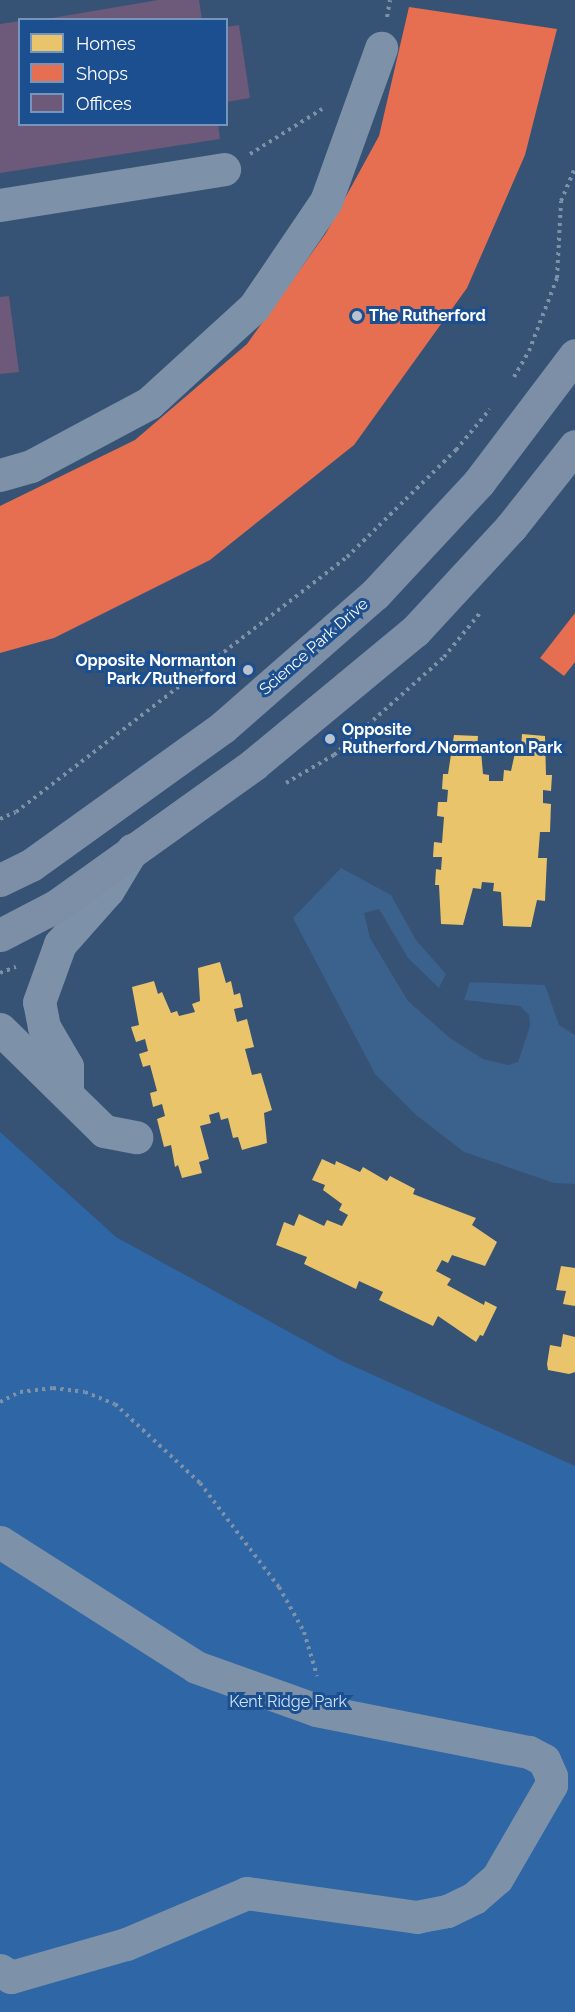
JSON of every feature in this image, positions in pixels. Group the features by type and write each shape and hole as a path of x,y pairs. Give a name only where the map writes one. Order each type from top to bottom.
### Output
{"main road":[{"name":"Science Park Drive","path":"0,880 31,865 223,727 375,594 479,482 575,355"},
{"path":"0,935 56,906 254,764 416,632 511,527 575,446"}],"street":[{"path":"0,475 31,466 148,403 254,307 326,201 383,35"},
{"path":"0,205 224,169"},
{"path":"67,1094 67,1066 44,1027 39,1002 60,944 108,890 133,849"},
{"path":"0,1029 104,1131 136,1137"},
{"path":"0,1542 196,1667 316,1710 529,1752 544,1760 550,1785 497,1878 474,1898 447,1911 417,1917 247,1893 126,1944 11,1977 0,1970"}],"path":[{"path":"383,35 390,0"},
{"path":"224,169 318,114 328,101"},
{"path":"510,385 529,351 557,278 561,201 575,168"},
{"path":"0,819 16,812 346,557 456,450 497,401"},
{"path":"0,1402 20,1392 52,1388 85,1392 115,1404 200,1483 279,1587 304,1632 319,1683 316,1710"}],"green space":[{"name":"Kent Ridge Park","path":"0,1132 116,1237 342,1361 575,1466 575,2012 0,2012"}],"shaded area":[{"path":"341,868 391,895 416,940 446,974 439,988 408,958 379,909 364,913 370,938 408,1001 450,1038 483,1059 508,1065 518,1062 530,1026 529,1015 520,1006 464,1000 470,982 545,985 559,1025 575,1035 575,1184 554,1183 464,1152 416,1115 375,1074 293,918"}],"building: Homes":[{"path":"522,734 545,736 546,775 552,775 551,791 543,790 543,803 551,804 550,832 540,832 538,858 547,858 545,901 537,900 531,927 503,926 501,892 493,891 494,883 482,882 481,889 473,888 463,925 441,924 439,885 435,885 436,869 441,870 442,857 433,857 434,842 442,843 444,817 437,816 438,802 447,802 448,790 442,789 443,774 448,774 454,735 478,736 477,751 481,751 483,774 489,775 489,781 503,781 504,770 511,771 516,748 521,748"},
{"path":"220,962 226,983 231,981 234,995 240,993 243,1007 234,1009 237,1022 247,1019 254,1047 245,1049 252,1075 261,1073 272,1110 264,1113 267,1143 242,1150 238,1137 233,1138 228,1118 221,1120 219,1112 209,1115 211,1123 200,1126 209,1159 199,1162 202,1173 182,1178 178,1165 175,1167 171,1145 164,1147 157,1119 165,1116 162,1104 153,1107 150,1093 157,1091 150,1065 143,1067 139,1054 148,1051 145,1039 136,1042 131,1027 139,1025 132,987 154,981 158,994 162,992 171,1013 177,1011 179,1016 195,1012 192,1004 200,1001 198,968"},
{"path":"322,1159 335,1165 336,1161 360,1172 363,1167 387,1181 390,1176 415,1189 413,1194 476,1218 472,1225 497,1242 485,1266 452,1255 448,1263 442,1260 436,1271 451,1279 447,1285 484,1305 485,1301 497,1307 483,1336 480,1335 476,1342 438,1316 433,1326 379,1300 383,1292 359,1281 356,1289 304,1264 307,1257 276,1245 284,1222 294,1226 299,1214 324,1226 327,1220 342,1226 348,1215 339,1210 342,1204 323,1190 325,1185 312,1180"},
{"path":"561,1266 575,1268 575,1306 563,1304 566,1291 556,1290"},
{"path":"563,1334 575,1337 575,1372 569,1374 548,1370 547,1364 550,1345 561,1347"}],"building: Shops":[{"name":"The Rutherford","path":"409,7 557,29 525,155 467,288 354,445 210,560 54,638 0,653 0,506 135,440 247,344 326,233 379,136"},
{"path":"575,613 575,662 564,676 540,658"}],"building: Offices":[{"path":"158,0 199,0 202,18 52,18"},
{"path":"18,21 18,126 218,126 220,139 0,173 0,24"},
{"path":"239,25 250,98 228,102 228,27"},
{"path":"9,296 19,372 0,374 0,297"}],"place":[{"name":"The Rutherford","path":"357,316"},
{"name":"Opposite Normanton Park/Rutherford","path":"248,670"},
{"name":"Opposite Rutherford/Normanton Park","path":"330,739"}]}
